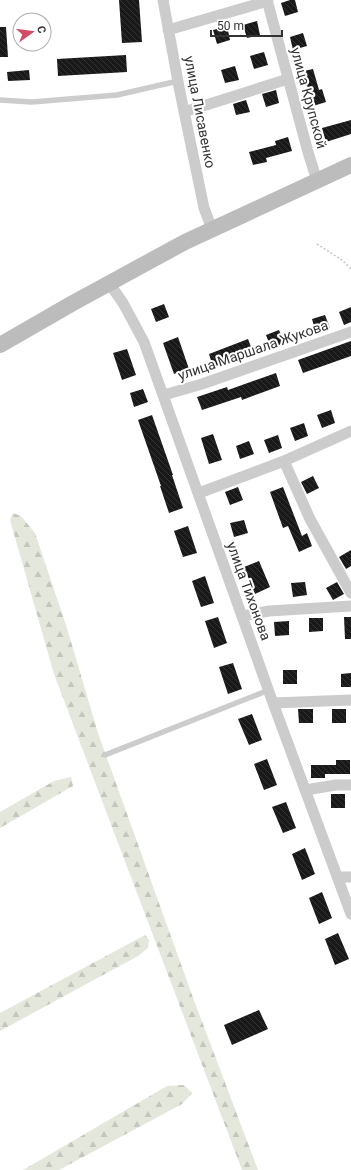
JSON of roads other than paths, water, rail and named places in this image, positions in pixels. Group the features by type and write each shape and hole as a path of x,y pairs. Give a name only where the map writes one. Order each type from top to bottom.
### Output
{"main road":[{"path":"0,346 109,283 185,242 351,165"}],"street":[{"name":"улица Лисавенко","path":"163,0 204,208 212,229"},
{"path":"168,30 268,1"},
{"name":"улица Крупской","path":"268,1 288,79 317,180"},
{"path":"184,112 288,79"},
{"name":"улица Тихонова","path":"109,283 123,303 144,342 273,703 351,914"},
{"name":"улица Маршала Жукова","path":"164,395 202,384 351,332"},
{"path":"199,494 284,462 351,431"},
{"path":"284,462 310,519 351,593"},
{"path":"242,616 270,611 351,606"},
{"path":"273,703 351,700"},
{"path":"305,790 336,785 351,785"},
{"path":"337,877 351,877"}],"lane":[{"path":"0,100 32,102 117,94 178,81"},
{"path":"105,755 269,690"}]}
